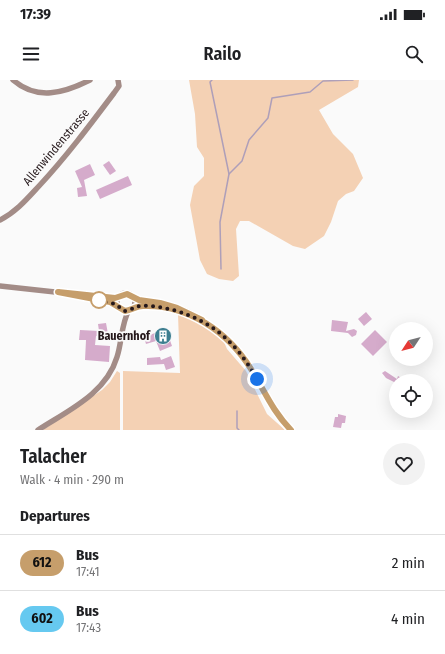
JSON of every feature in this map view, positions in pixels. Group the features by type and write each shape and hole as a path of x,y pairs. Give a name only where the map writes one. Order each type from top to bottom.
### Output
{"main road":[{"path":"13,80 26,89 45,94 67,90 90,80"},
{"name":"Allenwindenstrasse","path":"0,220 8,216 26,201 61,162 119,86 118,80"},
{"path":"0,286 110,298 127,294 133,298 177,308 209,324 235,347 251,369 276,413 291,430"},
{"path":"58,292 110,302 119,307 131,309 147,306 164,308 186,314 209,324"},
{"path":"119,297 117,301 122,334"},
{"path":"38,430 86,399 106,380 115,365 122,334 134,302 133,298"}],"shaded area":[{"path":"189,80 359,80 358,87 319,110 333,134 353,154 363,178 354,191 346,194 338,201 331,222 324,236 305,249 293,246 249,221 240,221 236,229 239,276 233,281 219,279 207,274 200,260 190,205 194,186 204,176 204,158 197,147 195,114"},
{"path":"178,314 206,326 224,342 227,349 246,371 267,414 285,430 123,430 123,371 180,373"},
{"path":"117,371 120,373 120,430 43,430 102,390 110,382"}],"building":[{"path":"109,161 116,171 110,175 103,165"},
{"path":"90,164 95,175 84,180 87,196 78,197 77,188 82,187 75,171"},
{"path":"128,176 132,185 100,199 96,190"},
{"path":"366,312 372,319 364,326 358,319"},
{"path":"332,320 348,322 346,331 354,329 357,331 356,335 352,337 348,333 331,331"},
{"path":"106,323 108,334 96,336 95,345 110,346 109,362 85,360 86,340 79,340 80,330 99,331 98,324"},
{"path":"166,329 172,346 160,351 156,341 146,344 144,337"},
{"path":"375,330 387,342 373,356 361,344"},
{"path":"171,356 175,367 166,370 164,364 147,365 147,358 160,357 161,360"},
{"path":"385,371 390,374 389,380 386,378 382,373"},
{"path":"338,414 346,416 345,423 342,423 341,428 333,427 335,417 338,417"}],"waterway":[{"path":"212,80 210,82 229,174 220,222 221,269"},
{"path":"229,174 242,161 249,140 268,118 272,98 310,92 323,81 353,80"},
{"path":"237,411 237,428 239,430"}],"bus line":[{"name":"612","path":"202,320 182,309 160,303 139,300 133,298 130,294 122,294 115,298 70,292 58,292 110,302 125,311 141,306 154,306 175,310 209,324 235,347 251,369 276,413 291,430"}],"place":[{"name":"Bauernhof","path":"163,336"}],"route":[{"path":"99,300 115,304 120,309 125,311 141,306 154,306 175,310 209,324 235,347 257,379"}]}
